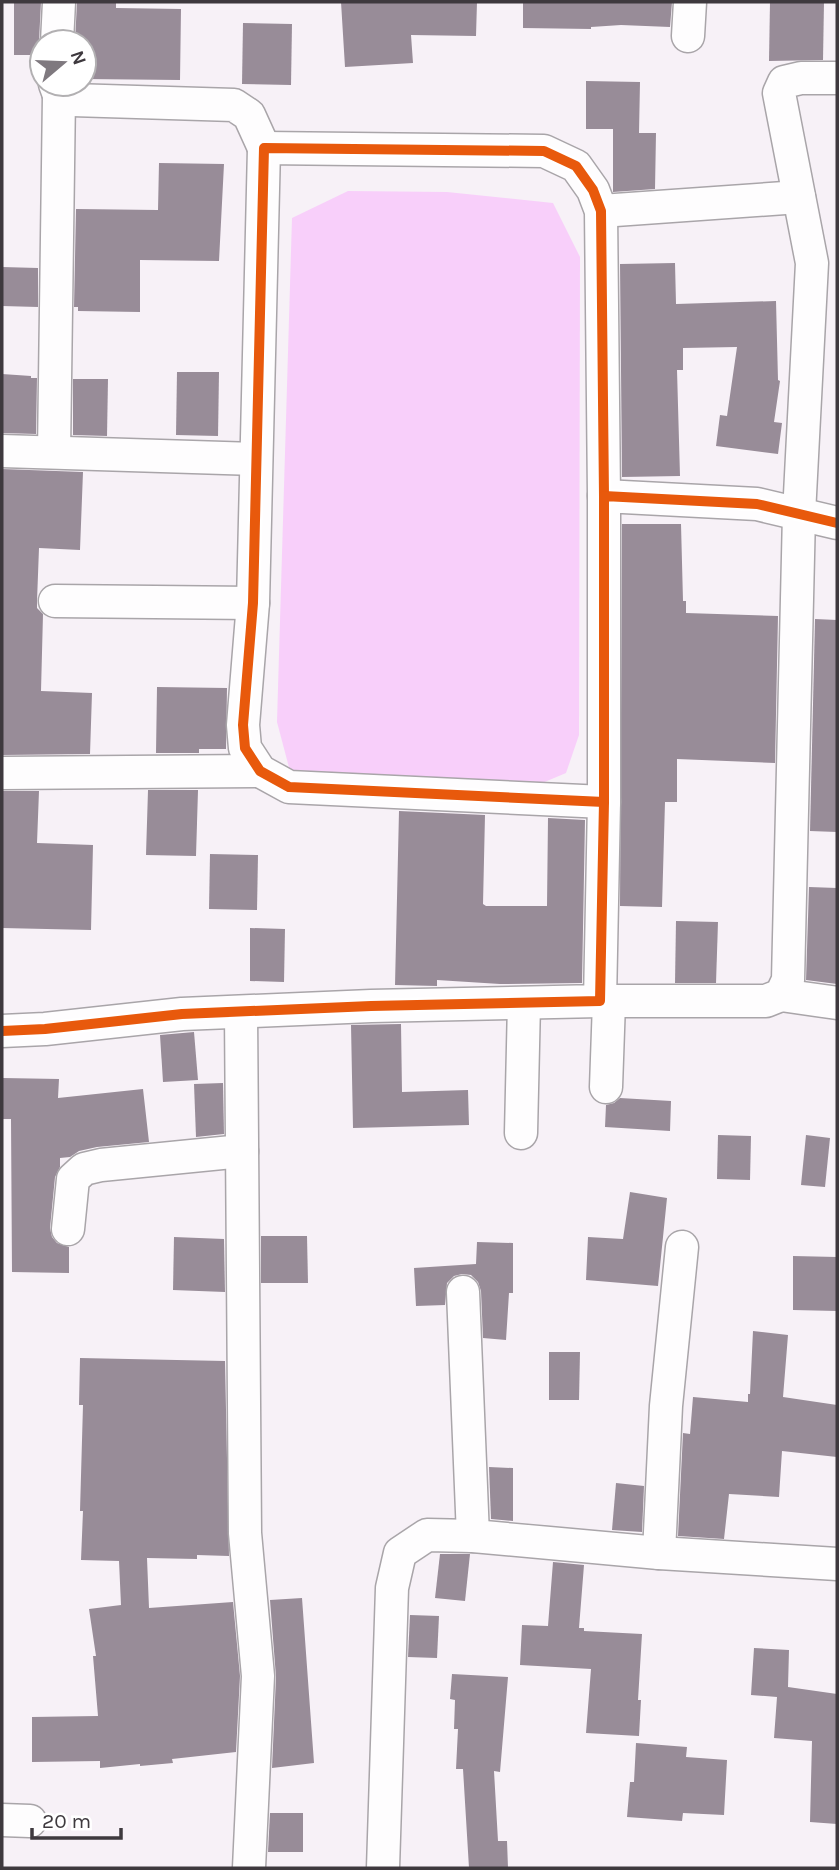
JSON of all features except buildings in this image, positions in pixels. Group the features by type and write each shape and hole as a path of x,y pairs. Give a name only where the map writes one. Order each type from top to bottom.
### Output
{"street":[{"path":"58,28 59,2"},
{"path":"688,36 690,2"},
{"path":"781,995 788,980 799,514 811,263 779,93 784,82 801,78 837,78"},
{"path":"54,452 57,98"},
{"path":"69,98 234,105 249,115 264,148 253,603 243,725 246,748 260,771"},
{"path":"264,148 544,151 576,166 593,190 601,211 606,1087"},
{"path":"601,211 799,197"},
{"path":"2,451 256,459"},
{"path":"604,496 757,504 837,523"},
{"path":"55,601 253,603"},
{"path":"2,772 260,771 289,786 604,802"},
{"path":"2,1031 182,1014 241,1012 604,1001 766,1001 781,995 837,1003"},
{"path":"521,1133 524,1003"},
{"path":"241,1012 245,1533 258,1676 249,1868"},
{"path":"68,1229 73,1179 84,1169 242,1151"},
{"path":"660,1553 666,1406 682,1247"},
{"path":"463,1292 473,1536"},
{"path":"383,1868 392,1588 400,1553 427,1535 473,1536 660,1553 837,1564"}],"shaded area":[{"path":"348,191 447,192 553,203 580,257 579,735 566,773 516,794 291,775 277,722 292,218"}],"cycle path":[{"path":"604,496 601,211 593,190 576,166 544,151 264,148 253,603 243,725 245,748 260,771 289,787 604,802"},
{"path":"2,1031 182,1014 371,1006 600,1001 604,802 604,496 757,504 837,523"}]}
